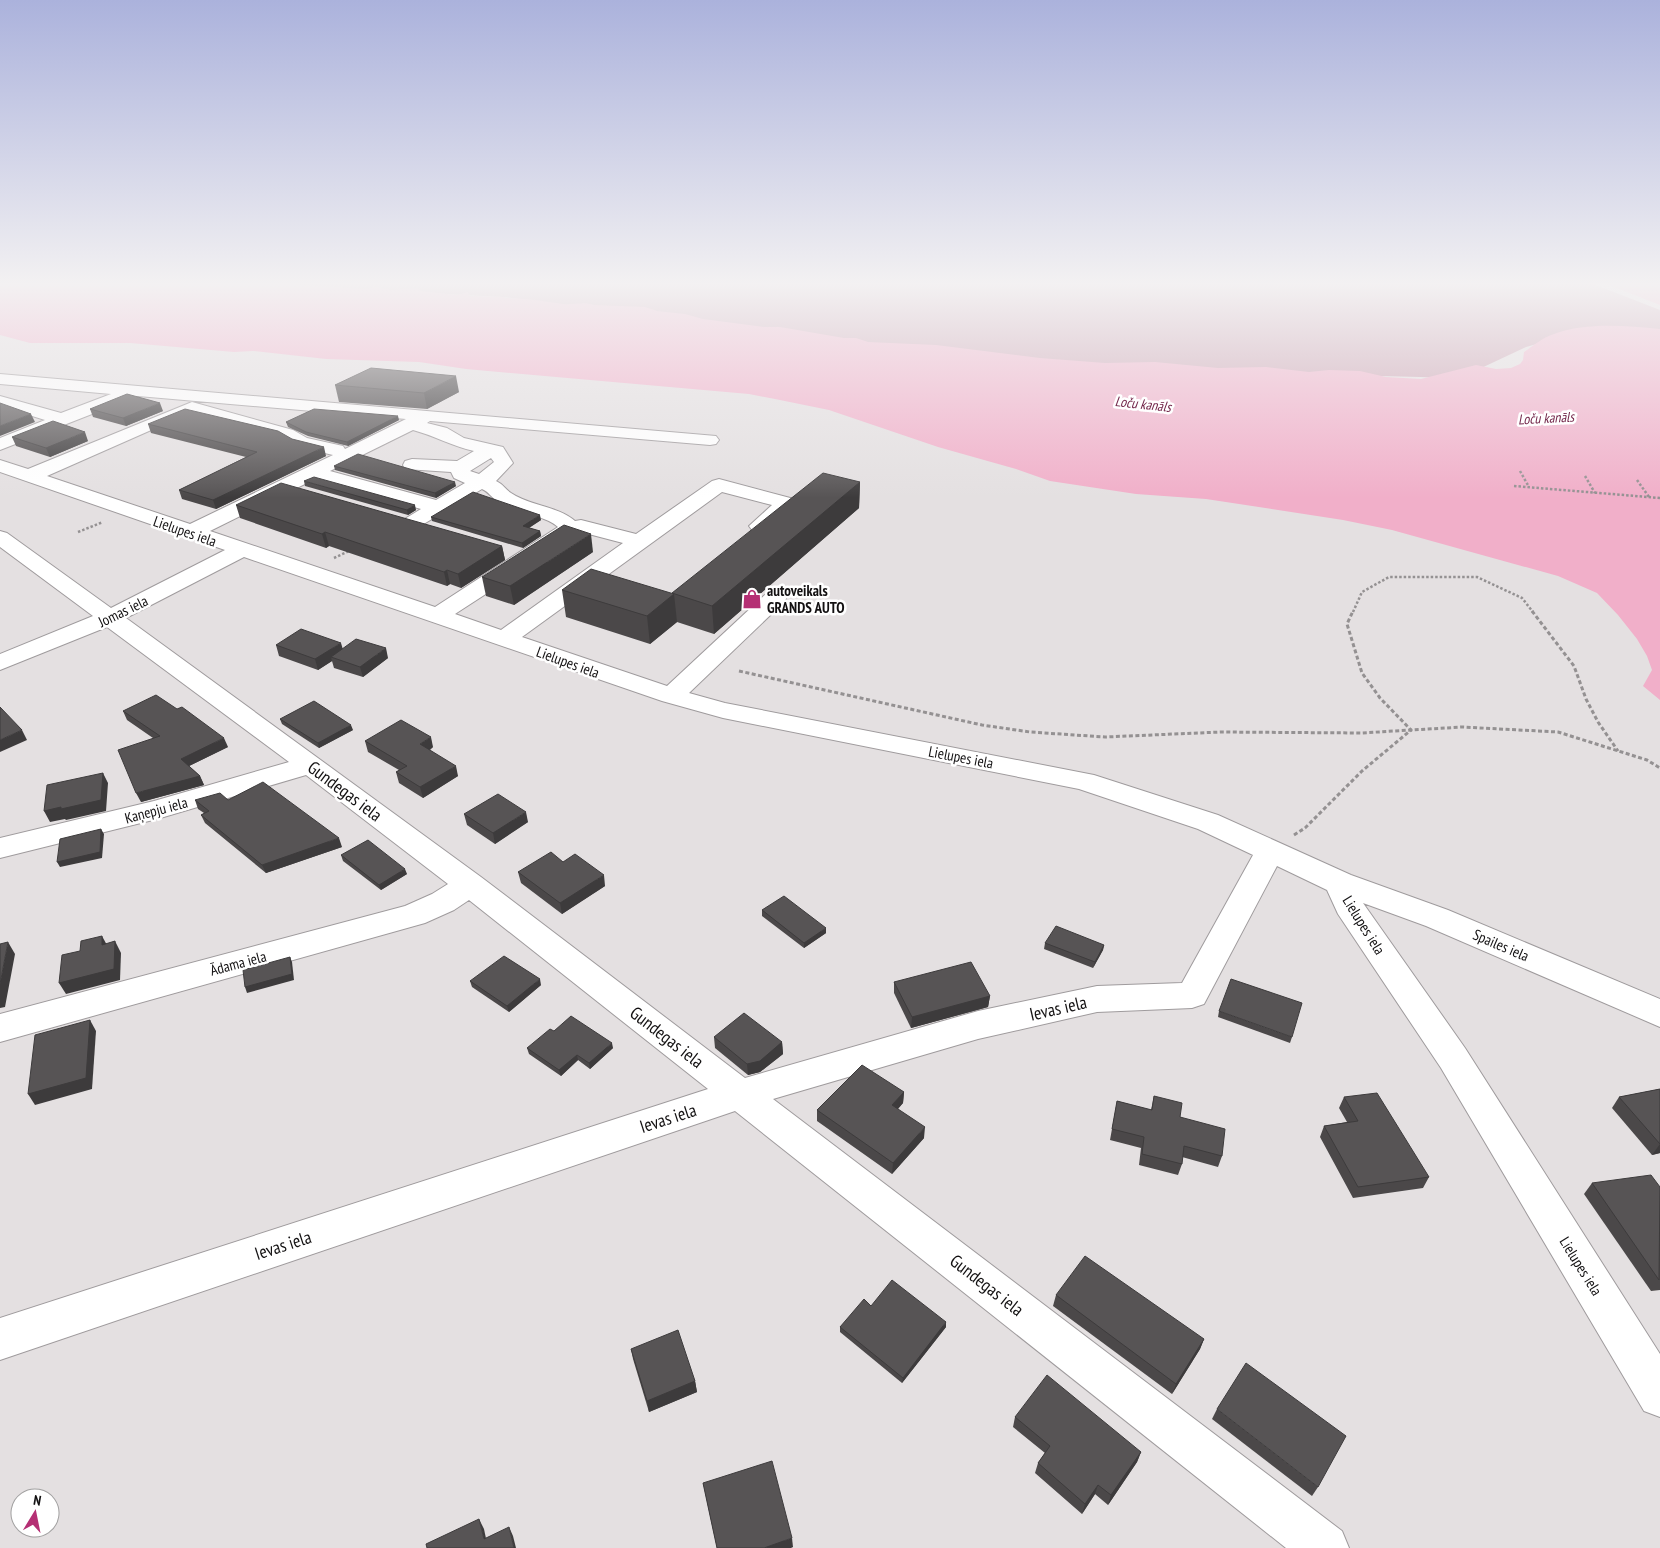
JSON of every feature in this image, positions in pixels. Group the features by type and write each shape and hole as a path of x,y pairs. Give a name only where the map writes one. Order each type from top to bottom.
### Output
{"street":[{"path":"0,379 288,403 419,420 710,440"},
{"path":"0,444 125,394 139,391 287,434 301,442 385,458"},
{"path":"0,401 62,419"},
{"path":"246,422 288,403"},
{"path":"191,532 419,420 442,403"},
{"path":"28,476 192,407"},
{"path":"419,420 458,442 496,451 504,463 492,476 438,507 402,522 439,532"},
{"path":"412,465 460,467 491,450"},
{"name":"Lielupes iela","path":"0,466 601,674 671,696 723,710 1084,781 1208,822 1340,883 1349,906 1453,1058 1660,1394"},
{"path":"460,467 461,474 494,487 504,497 536,511 561,519 571,528"},
{"path":"312,472 438,507"},
{"path":"504,639 587,579 613,575 640,541 732,484 765,477"},
{"path":"732,484 787,503 741,541"},
{"path":"282,487 310,495"},
{"path":"437,616 515,555 571,528 581,526 640,541"},
{"name":"Gundegas iela","path":"5,546 109,618 309,764 470,885 1325,1548"},
{"name":"Jomas iela","path":"0,663 109,618 242,550"},
{"path":"671,696 776,597"},
{"name":"Kaņepju iela","path":"0,848 158,810 290,772 309,764"},
{"name":"Ievas iela","path":"0,1339 741,1094 978,1025 1097,999 1192,995 1270,852"},
{"name":"Spailes iela","path":"1340,883 1436,918 1660,1014"},
{"name":"Ādama iela","path":"0,1028 414,915 443,902 470,885"}],"path":[{"path":"1520,471 1529,488"},
{"path":"1585,476 1596,493"},
{"path":"1637,480 1649,497"},
{"path":"1514,486 1660,498"},
{"path":"307,572 351,549"},
{"path":"1411,730 1380,698 1362,673 1347,624 1362,592 1389,577 1477,577 1522,598 1574,666 1586,699 1619,751"},
{"path":"739,671 982,725 1030,732 1105,737 1220,732 1362,733 1462,727 1558,732 1647,760 1660,768"},
{"path":"1270,852 1305,828 1362,771 1411,730"}],"shaded area":[{"path":"949,354 1511,354 1460,378 1103,369"}],"water":[{"name":"Loču kanāls","path":"283,354 1010,354 1105,363 1155,362 1218,368 1266,367 1309,372 1329,370 1360,371 1386,377 1421,379 1476,365 1496,369 1511,368 1520,364 1524,354 1660,354 1660,700 1643,686 1652,670 1647,656 1637,639 1597,593 1558,576 1392,530 1343,520 1206,499 1136,494 1050,481 1016,469 938,447 829,410 749,394 466,369 419,362 326,359"}],"building":[{"path":"371,368 456,376 424,393 335,385"},
{"path":"127,394 160,403 123,418 90,409"},
{"path":"0,403 31,414 0,426"},
{"path":"185,409 278,431 292,439 324,447 213,500 179,490 257,452 148,424"},
{"path":"314,409 398,416 347,442 306,432 286,422"},
{"path":"53,421 85,432 46,448 12,437"},
{"path":"358,454 455,482 435,493 334,466"},
{"path":"823,473 860,482 712,606 672,593"},
{"path":"314,477 415,505 407,510 304,481"},
{"path":"281,483 502,546 458,574 447,570 444,572 325,532 322,534 236,505"},
{"path":"473,492 540,515 523,526 540,531 522,543 431,517"},
{"path":"564,525 591,534 510,586 482,577"},
{"path":"591,569 674,594 647,616 562,590"},
{"path":"301,629 341,643 315,659 276,645"},
{"path":"356,639 386,648 360,667 331,657"},
{"path":"156,695 177,709 182,707 224,738 181,759 200,776 136,793 118,750 160,736 123,711"},
{"path":"314,701 351,725 318,743 280,719"},
{"path":"0,707 22,730 0,740"},
{"path":"401,720 431,737 420,744 456,766 420,787 396,772 407,766 365,741"},
{"path":"103,773 101,800 44,811 47,785"},
{"path":"263,782 339,838 262,865 201,815 209,811 195,800 220,793 228,800"},
{"path":"498,794 526,812 493,833 464,814"},
{"path":"101,829 100,852 57,862 60,839"},
{"path":"368,840 405,869 379,885 341,855"},
{"path":"551,852 563,862 575,854 604,875 560,903 518,872"},
{"path":"784,896 826,928 804,943 762,910"},
{"path":"1056,926 1104,945 1095,962 1045,943"},
{"path":"102,936 102,945 115,941 114,969 59,983 62,955 80,951 81,941"},
{"path":"8,942 0,984 0,944"},
{"path":"504,956 540,979 507,1006 470,981"},
{"path":"290,957 292,974 245,987 243,970"},
{"path":"971,962 990,996 912,1017 894,982"},
{"path":"1231,979 1302,1003 1292,1037 1219,1011"},
{"path":"744,1013 782,1042 760,1061 747,1064 714,1037"},
{"path":"571,1016 612,1043 589,1063 577,1055 559,1070 527,1048 550,1029 554,1031"},
{"path":"90,1020 86,1078 28,1094 35,1035"},
{"path":"862,1065 904,1092 892,1105 925,1127 893,1163 817,1110"},
{"path":"1660,1089 1660,1144 1619,1097"},
{"path":"1377,1093 1429,1177 1358,1187 1324,1126 1358,1121 1344,1097"},
{"path":"1154,1096 1182,1103 1180,1117 1225,1129 1222,1156 1184,1146 1182,1164 1142,1154 1144,1137 1112,1129 1117,1101 1152,1110"},
{"path":"1651,1175 1660,1187 1659,1280 1592,1183"},
{"path":"1085,1256 1204,1339 1176,1384 1056,1295"},
{"path":"892,1280 946,1322 903,1378 840,1327 864,1299 871,1306"},
{"path":"678,1330 695,1381 647,1401 631,1349"},
{"path":"1246,1363 1346,1436 1318,1487 1217,1409"},
{"path":"1047,1375 1141,1452 1111,1495 1098,1485 1085,1504 1038,1463 1050,1446 1015,1417"},
{"path":"772,1461 792,1538 764,1548 717,1548 703,1483"},
{"path":"479,1519 484,1539 509,1527 514,1548 427,1548 426,1544"}],"place":[{"name":"autoveikals GRANDS AUTO","path":"752,599"}]}
